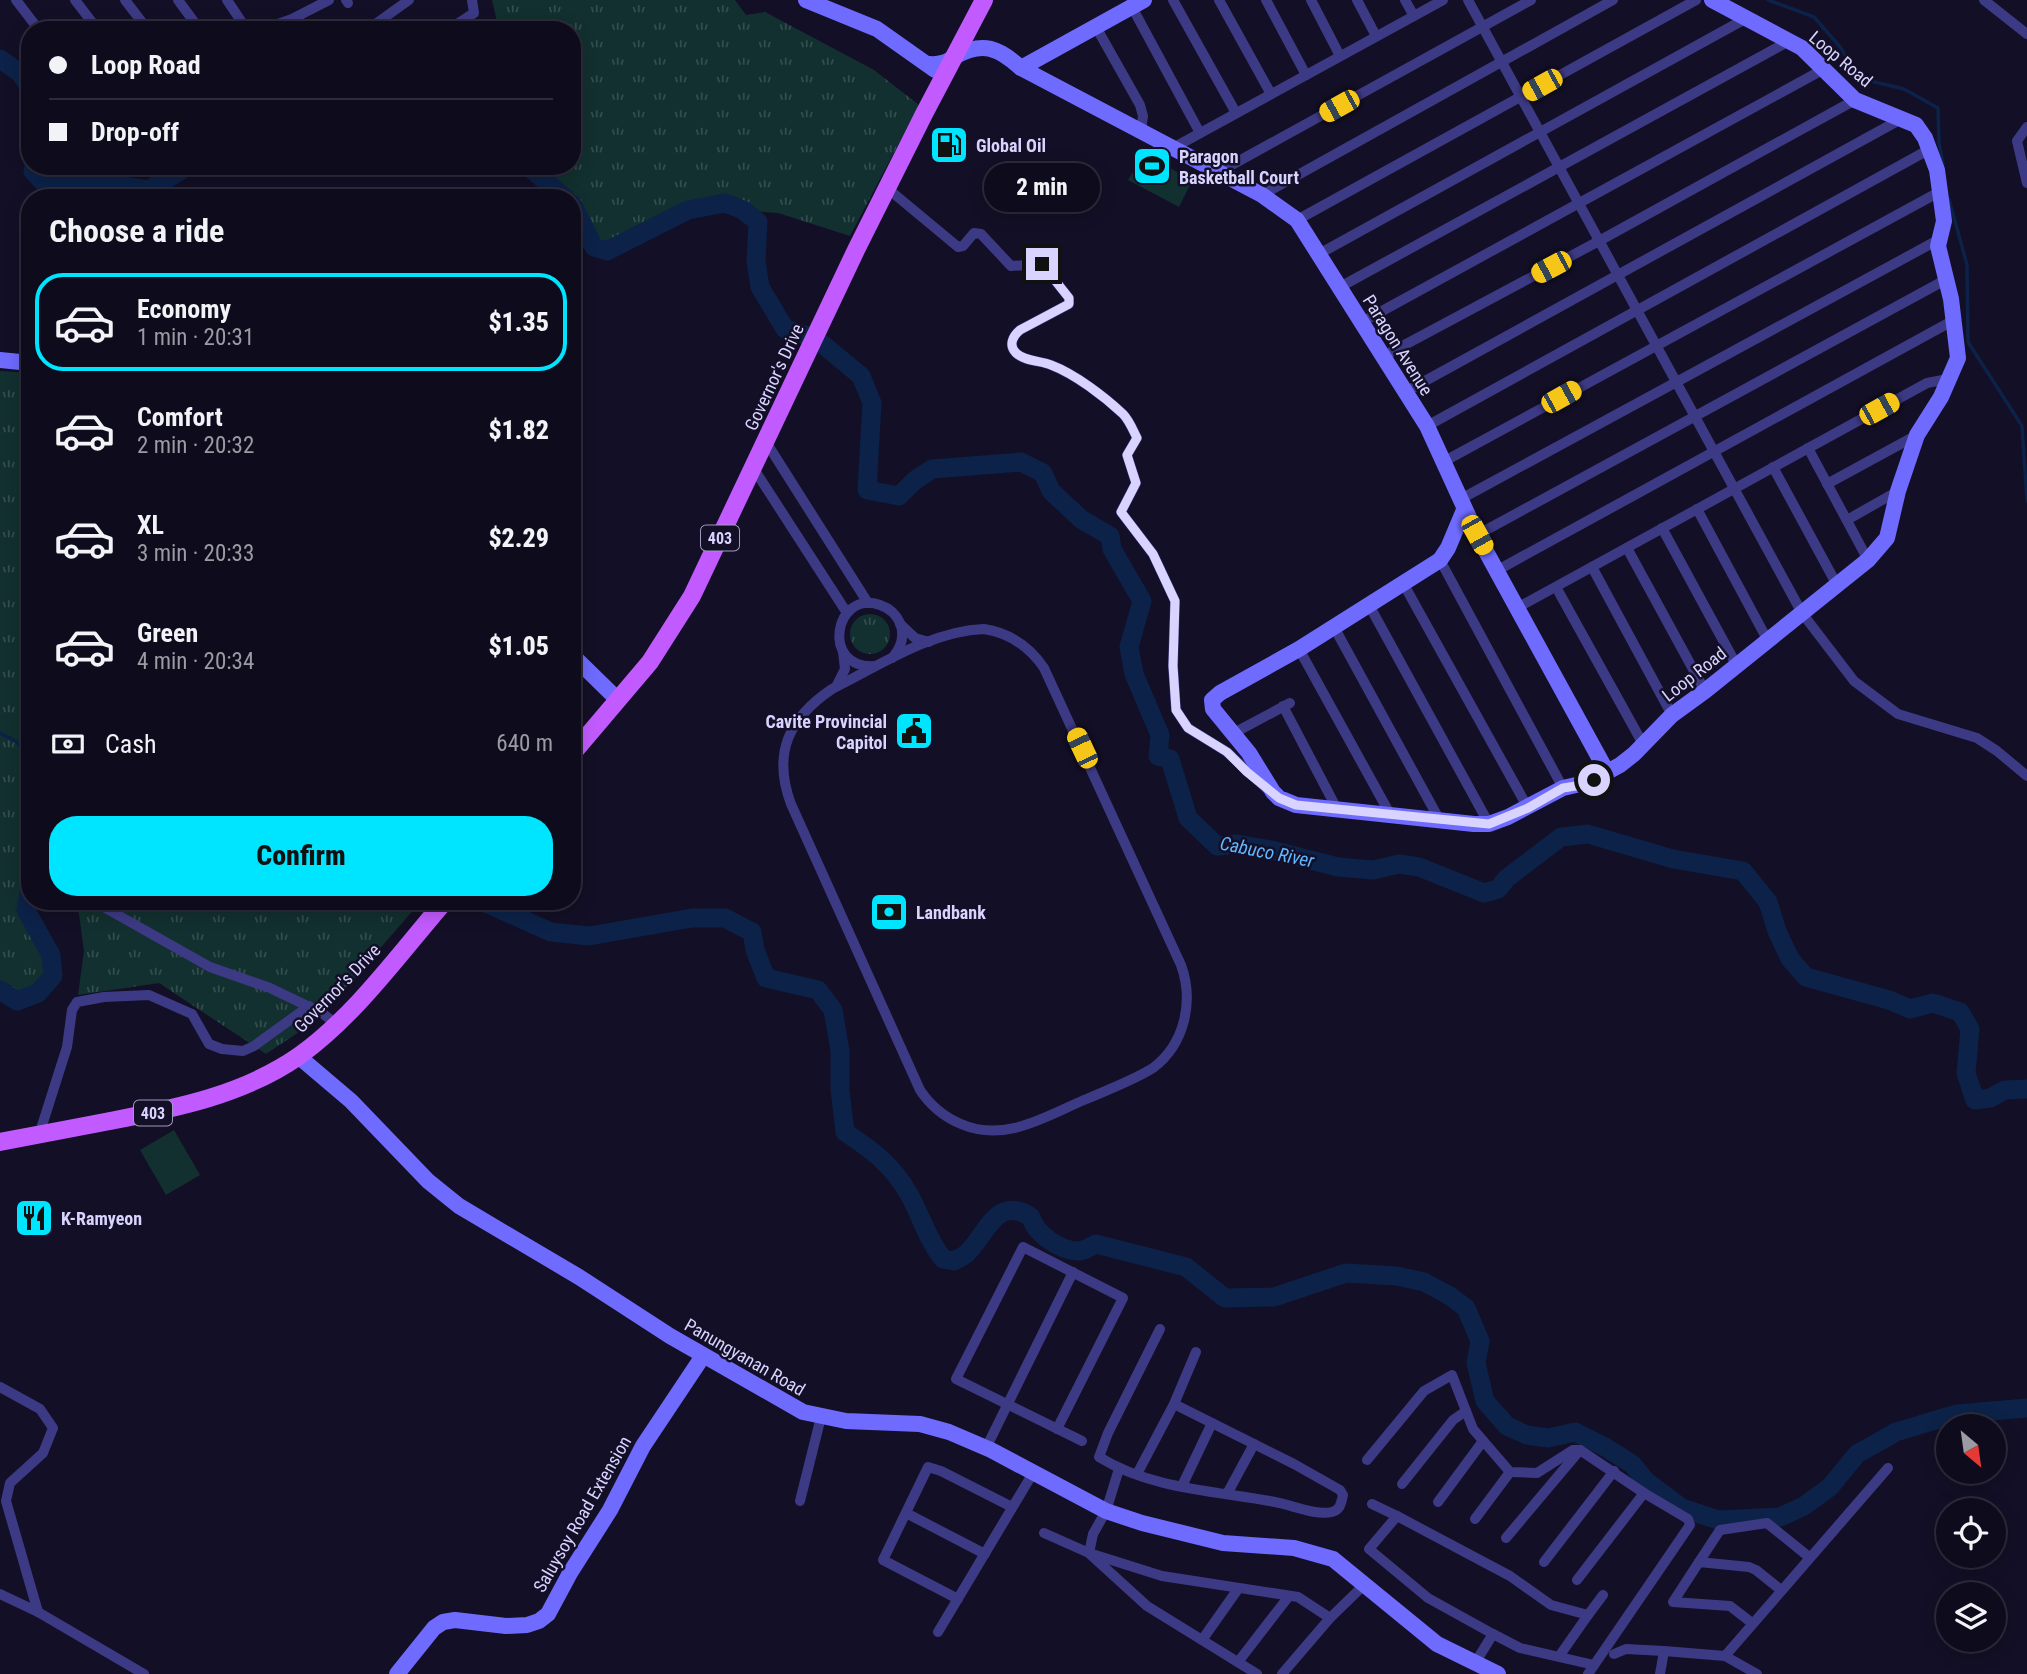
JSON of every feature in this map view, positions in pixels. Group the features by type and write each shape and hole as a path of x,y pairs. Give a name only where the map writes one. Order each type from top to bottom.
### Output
{"main road":[{"name":"Governor's Drive","path":"581,743 650,662 678,621 704,573 887,188 984,0"},
{"name":"Governor's Drive","path":"0,1143 197,1102 254,1082 298,1056 336,1024 437,910"}],"street":[{"path":"16,0 32,21"},
{"path":"75,0 91,21"},
{"path":"125,0 141,21"},
{"path":"178,0 193,21"},
{"path":"228,0 241,21"},
{"path":"286,21 330,0"},
{"path":"380,21 409,0"},
{"path":"462,21 474,13 472,0"},
{"path":"806,0 877,29 929,64 935,70 937,82 926,109"},
{"path":"1173,0 1236,113"},
{"path":"1219,0 1271,94"},
{"path":"1266,0 1306,75"},
{"path":"1311,0 1340,56"},
{"path":"1357,0 1376,36"},
{"path":"1405,0 1413,16"},
{"path":"1173,148 1443,0"},
{"path":"1468,0 1802,613 1854,681 1898,713 1977,738 2027,776"},
{"path":"1219,172 1531,0"},
{"path":"1262,195 1613,0"},
{"path":"1297,220 1696,0"},
{"name":"Loop Road","path":"1279,798 1296,805 1489,824 1528,808 1563,788 1582,785 1628,760 1672,715 1737,666 1883,546 1917,435 1941,397 1958,358 1947,279 1939,251 1938,240 1944,220 1941,191 1930,149 1920,129 1903,118 1855,100 1802,48 1712,0"},
{"path":"1984,0 2027,34"},
{"path":"1021,68 1138,3 1200,133"},
{"path":"1319,254 1745,19"},
{"path":"1096,27 1140,105 1143,116 1141,131"},
{"path":"968,28 973,42 979,46"},
{"path":"1340,287 1789,41"},
{"path":"929,64 938,65 979,46"},
{"name":"Paragon Avenue","path":"979,46 1001,52 1021,68 1262,195 1297,220 1427,426 1461,505 1607,772"},
{"path":"1362,323 1824,69"},
{"path":"1382,357 1855,100"},
{"path":"1405,392 1903,118"},
{"path":"2027,127 2017,141 2027,183"},
{"path":"1427,426 1930,149"},
{"path":"887,188 958,247 974,233 981,234 1011,266 1042,264 1069,298 1069,304 1020,330 1014,336 1014,351 1020,356 1052,365 1072,375 1125,416 1137,438 1127,455 1136,483 1121,512 1153,554 1175,601 1173,666 1176,710 1188,728 1227,752 1279,798"},
{"path":"1443,462 1941,191"},
{"path":"1279,798 1234,733 1213,709 1214,698 1299,649 1440,560 1448,548 1461,505 1676,382 1938,240"},
{"path":"1477,535 1947,279"},
{"path":"1496,571 1954,320"},
{"path":"0,360 21,362"},
{"path":"1517,608 1927,383 1948,379"},
{"path":"1827,484 1917,435"},
{"path":"766,442 868,603"},
{"path":"1808,448 1868,560"},
{"path":"1773,467 1837,585"},
{"path":"754,469 847,613"},
{"path":"1847,520 1898,491"},
{"path":"1697,509 1768,640"},
{"path":"1662,528 1737,666"},
{"path":"1627,548 1705,691"},
{"path":"1440,560 1563,788"},
{"path":"1592,567 1672,715"},
{"path":"1403,583 1528,808"},
{"path":"1556,587 1643,744"},
{"path":"832,689 929,642 970,630 997,631 1026,646 1039,660 1184,974 1187,1003 1181,1030 1168,1054 1148,1072 1031,1123 1006,1131 986,1132 964,1126 944,1116 925,1097 865,971 785,788 783,761 793,726 809,705 839,684 844,673 839,632 847,613 868,603 887,608 915,638 929,642"},
{"path":"1369,605 1489,824"},
{"path":"843,652 860,665 870,667 886,662 901,645 900,623"},
{"path":"1334,627 1439,820"},
{"path":"1299,649 1390,814"},
{"path":"581,664 618,700"},
{"path":"1234,733 1286,704 1337,809"},
{"path":"109,910 210,967 270,988 322,1013 336,1024"},
{"path":"39,1135 67,1047 72,1010 77,1002 103,997 149,995 192,1014 209,1044 222,1049 243,1051 309,1006"},
{"name":"Panungyanan Road","path":"298,1056 361,1110 428,1181 459,1206 579,1277 703,1356 803,1412 846,1421 920,1424 949,1432 986,1448 1106,1511 1142,1523 1223,1544 1294,1548 1333,1559 1437,1644 1498,1674"},
{"path":"1057,1429 1123,1298 1023,1247 956,1379 1057,1429 1082,1441"},
{"path":"986,1448 1073,1272"},
{"path":"1160,1329 1108,1433 1099,1457 1119,1469 1182,1486 1325,1513 1336,1511 1341,1506 1343,1495 1340,1490 1174,1404"},
{"path":"1137,1474 1174,1404 1196,1352"},
{"name":"Saluysoy Road Extension","path":"397,1674 434,1628 443,1622 455,1620 486,1625 527,1625 548,1614 610,1510 643,1446 703,1356"},
{"path":"1367,1460 1424,1391 1452,1376 1473,1429 1510,1472 1537,1473 1573,1450 1580,1450 1688,1519 1690,1525 1591,1669 1560,1656 1520,1648 1428,1598 1369,1549 1397,1516"},
{"path":"0,1387 40,1409 53,1428 43,1453 10,1483 6,1501 38,1612"},
{"path":"1402,1484 1453,1420 1466,1410"},
{"path":"800,1501 821,1417"},
{"path":"1182,1486 1212,1423"},
{"path":"1438,1502 1483,1441"},
{"path":"1227,1494 1254,1444"},
{"path":"1506,1538 1580,1450"},
{"path":"958,1600 884,1560 928,1467 1012,1507"},
{"path":"1725,1656 1888,1468"},
{"path":"1088,1553 1093,1534 1106,1511 1119,1469"},
{"path":"1544,1562 1614,1471"},
{"path":"1475,1518 1510,1472"},
{"path":"938,1632 1033,1473"},
{"path":"1577,1580 1644,1493"},
{"path":"1372,1504 1510,1576 1551,1605 1588,1615"},
{"path":"906,1513 985,1554"},
{"path":"1752,1623 1730,1606 1673,1602 1720,1530 1767,1523 1809,1557"},
{"path":"1044,1532 1088,1553 1161,1576 1298,1597 1330,1618"},
{"path":"1088,1553 1147,1606 1257,1674"},
{"path":"1699,1562 1749,1567 1781,1590"},
{"path":"1282,1674 1330,1618 1364,1585"},
{"path":"1202,1640 1238,1588"},
{"path":"0,1594 38,1612 144,1674"},
{"path":"1560,1656 1603,1595"},
{"path":"1238,1662 1289,1596"},
{"path":"1475,1662 1493,1634"},
{"path":"1615,1654 1626,1649 1725,1656 1758,1674"},
{"path":"1660,1674 1664,1651"}],"green space":[{"path":"492,0 735,0 746,15 765,12 874,70 919,105 850,236 778,213 743,210 725,203 688,210 607,251 594,247 581,222 581,189 555,189 538,175 581,175 581,21 497,21"},
{"name":"Paragon Basketball Court","path":"1145,153 1192,181 1179,207 1128,180"},
{"path":"0,371 21,372 21,910 26,910 51,955 53,976 38,993 17,1001 0,990"},
{"path":"870,614 878,615 884,620 889,626 889,642 884,648 878,653 870,654 862,653 856,648 851,642 850,634 851,626 856,620 862,615"},
{"path":"78,910 413,910 332,1004 296,1034 266,1054 159,983 78,995 84,951"},
{"path":"174,1130 200,1175 166,1195 140,1150"}],"waterway":[{"path":"1768,0 1814,17 1841,48 1858,78 1904,89 1938,108 1939,143 1943,164"},
{"name":"Cabuco River","path":"0,59 21,74"},
{"name":"Cabuco River","path":"37,175 45,184 104,183 142,189"},
{"name":"Cabuco River","path":"150,189 173,175"},
{"name":"Cabuco River","path":"538,175 555,189"},
{"path":"1949,199 1967,265 1968,342 2022,426 2027,501"},
{"name":"Cabuco River","path":"581,222 594,247 607,251 688,210 725,203 743,210 758,222 756,261 760,287 785,329 815,338 861,376 872,403 867,490 899,496 914,481 932,469 1021,462 1043,473 1051,491 1081,519 1110,536 1112,549 1142,601 1129,647 1134,674 1160,735 1158,756 1170,759 1188,818 1217,846 1236,844 1271,850 1338,867 1373,870 1399,864 1419,867 1484,893 1498,889 1507,878 1561,837 1588,834 1673,859 1743,871 1768,902 1790,959 1806,977 1889,1000 1910,1009 1933,1003 1960,1012 1970,1029 1966,1073 1975,1100 1990,1098 2005,1090 2027,1089"},
{"path":"0,733 21,746"},
{"path":"0,990 17,1001 38,993 53,976 51,955 26,910"},
{"path":"501,910 551,932 589,936 692,918 725,918 752,932 755,950 766,978 818,990 833,1010 840,1051 840,1090 845,1132 873,1152 897,1176 943,1259 954,1261 965,1255 1001,1213 1019,1211 1031,1217 1038,1230 1050,1241 1065,1248 1080,1251 1096,1244 1186,1267 1225,1298 1274,1297 1346,1273 1397,1276 1424,1282 1466,1308 1480,1341 1476,1363 1485,1401 1507,1426 1527,1435 1548,1438 1575,1432 1632,1464 1646,1481 1682,1508 1718,1520 1780,1517 1804,1506 1830,1487 1857,1454 1896,1432 1956,1414 2027,1408"}],"place":[{"name":"Global Oil","path":"949,145"},
{"name":"Paragon Basketball Court","path":"1152,166"},
{"name":"Cavite Provincial Capitol","path":"914,731"},
{"name":"Landbank","path":"889,912"},
{"name":"K-Ramyeon","path":"34,1218"}],"route":[{"path":"1042,264 1069,298 1069,304 1020,330 1014,336 1014,351 1020,356 1052,365 1072,375 1125,416 1137,438 1127,455 1136,483 1121,512 1153,554 1175,601 1173,666 1176,710 1188,728 1227,752 1279,798 1296,805 1489,824 1528,808 1563,788 1594,780"}]}
